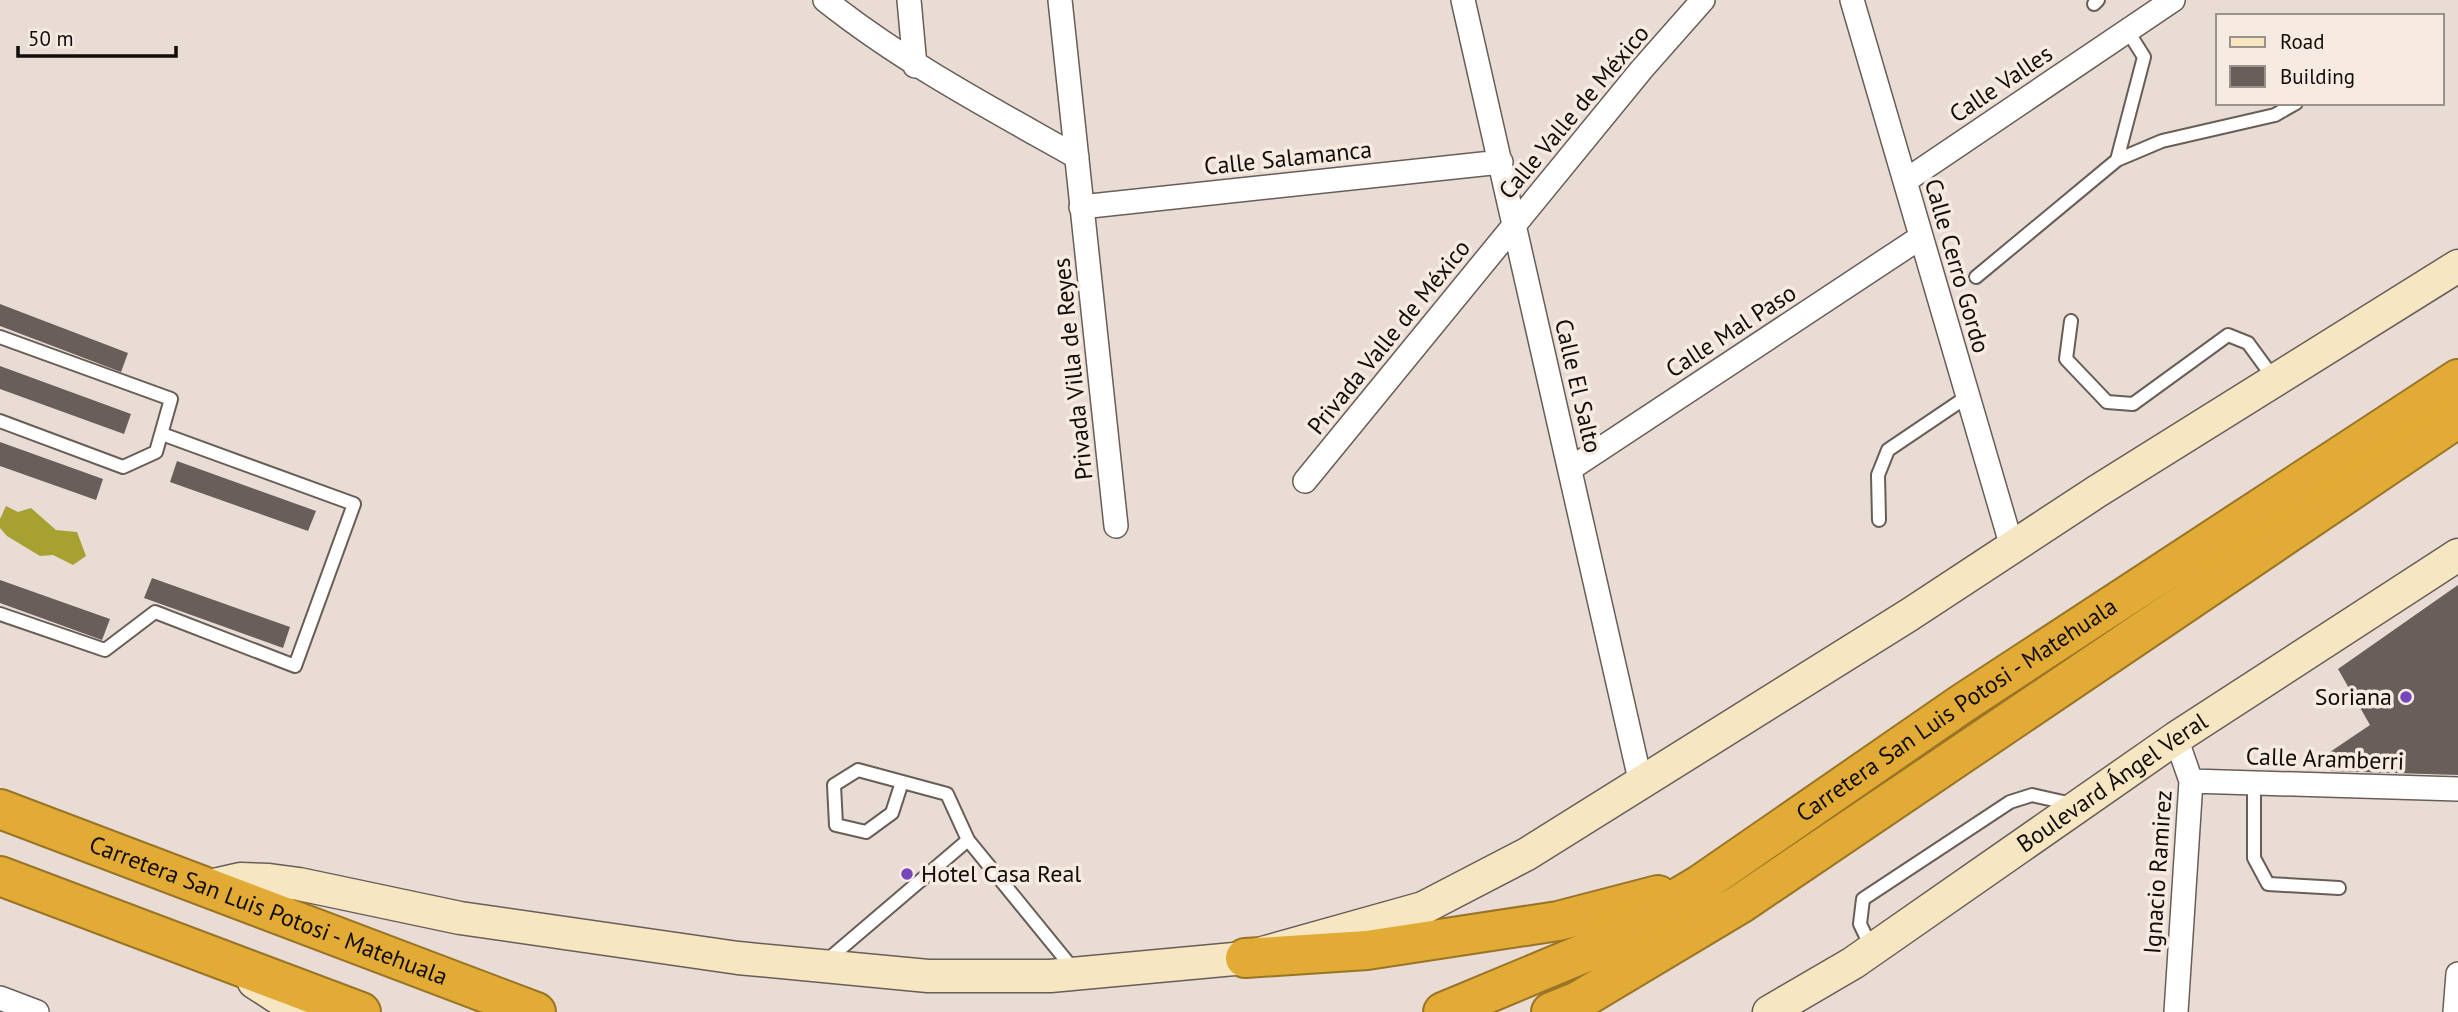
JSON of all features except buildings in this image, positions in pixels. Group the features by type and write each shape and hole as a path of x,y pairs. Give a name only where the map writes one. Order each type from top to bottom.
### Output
{"highway":[{"name":"Carretera San Luis Potosi - Matehuala","path":"1443,1012 1587,952 1701,884 1963,703 2458,379"},
{"name":"Carretera San Luis Potosi - Matehuala","path":"1563,1008 1740,904 2458,418"},
{"name":"Carretera San Luis Potosi - Matehuala","path":"0,809 536,1012"},
{"path":"0,876 361,1012"},
{"path":"1245,958 1367,950 1558,921 1701,884"}],"street":[{"path":"825,0 863,31 915,66 1077,157"},
{"path":"909,0 915,66"},
{"name":"Privada Villa de Reyes","path":"1060,0 1116,526"},
{"name":"Calle El Salto","path":"1463,0 1641,784"},
{"name":"Calle Valle de México","path":"1514,226 1642,69 1703,0"},
{"name":"Calle Cerro Gordo","path":"1852,0 2012,547"},
{"name":"Calle Valles","path":"1905,181 2173,0"},
{"name":"Calle Salamanca","path":"1081,207 1501,162"},
{"name":"Privada Valle de México","path":"1305,481 1514,226"},
{"name":"Calle Mal Paso","path":"1570,469 1921,237"},
{"path":"205,887 240,879 269,880 460,918 738,958 928,976 1050,976 1245,958 1423,908 1527,854 2458,266"},
{"name":"Boulevard Ángel Veral","path":"1769,1012 1872,949 2176,738 2458,555"},
{"name":"Ignacio Ramirez","path":"2175,1012 2191,781 2176,738"},
{"name":"Calle Aramberri","path":"2191,781 2458,789"},
{"path":"212,954 300,1012"},
{"path":"2455,1012 2458,974"},
{"path":"0,998 37,1012"}],"lane":[{"path":"2117,160 2144,57 2127,30"},
{"path":"1976,277 2117,160 2162,141 2275,115 2292,105"},
{"path":"2071,321 2066,359 2107,402 2133,404 2228,334 2248,343 2275,380"},
{"path":"0,337 171,399 156,452 124,467 0,421"},
{"path":"1878,520 1878,475 1888,450 1968,397"},
{"path":"0,614 105,650 155,612 295,666 354,504 162,435"},
{"path":"902,782 892,813 866,832 836,825 834,785 858,770 947,794 968,840 1076,973"},
{"path":"2254,783 2254,858 2268,884 2339,888"},
{"path":"1872,949 1860,924 1863,899 2010,802 2032,795 2079,805"},
{"path":"820,966 968,840"}],"shaded area":[{"path":"6,506 18,512 31,508 56,530 77,532 86,556 73,565 53,555 40,556 7,536 0,528 0,519"}],"place":[{"name":"Soriana","path":"2406,697"},
{"name":"Hotel Casa Real","path":"907,874"}]}
